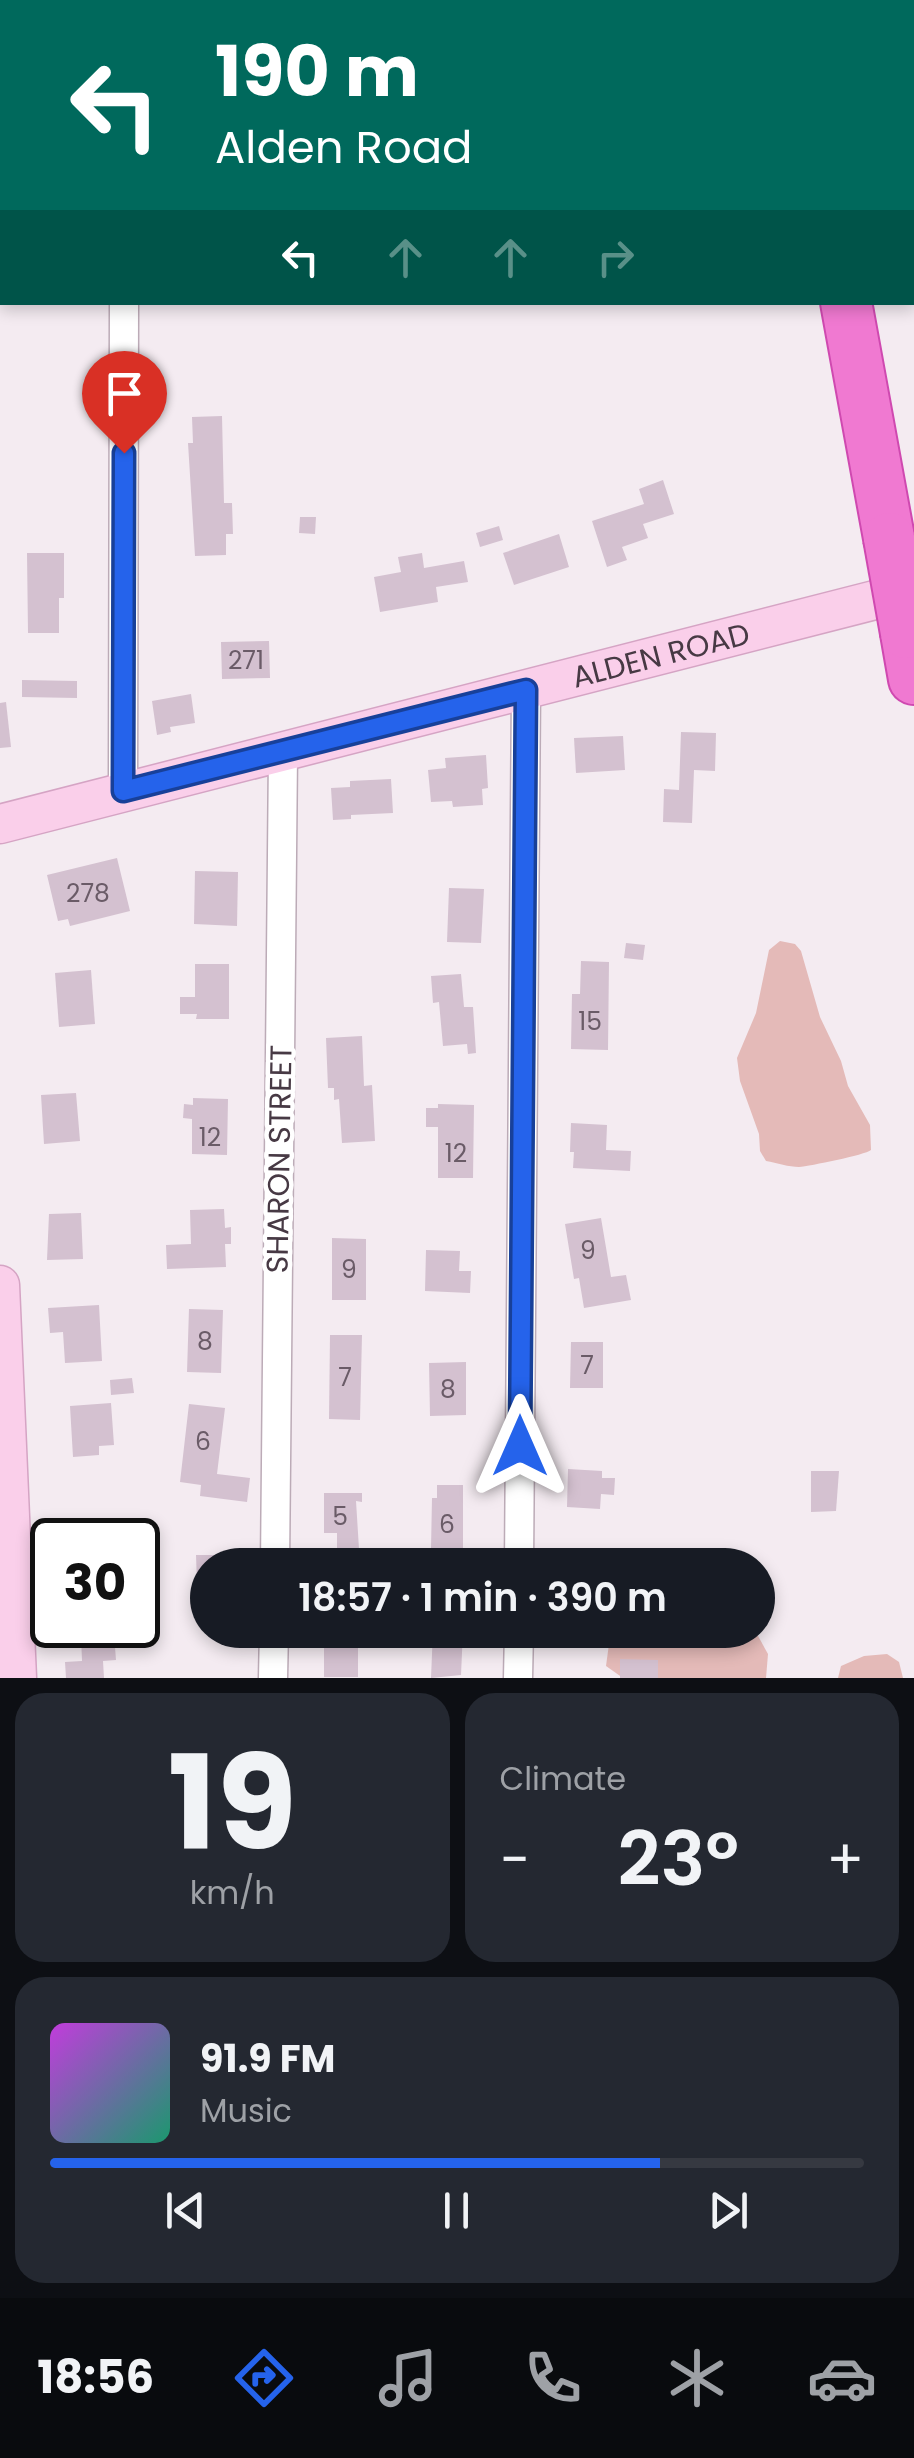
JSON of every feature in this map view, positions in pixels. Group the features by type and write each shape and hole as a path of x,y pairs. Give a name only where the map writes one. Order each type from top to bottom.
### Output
{"highway":[{"path":"847,305 911,634"}],"main road":[{"name":"ALDEN ROAD","path":"0,824 526,690 911,634"},
{"path":"0,1285 16,1678"}],"street":[{"path":"123,791 124,305"},
{"path":"519,1548 526,690"},
{"name":"SHARON STREET","path":"274,1548 283,752"},
{"path":"274,1648 274,1678"},
{"path":"518,1678 519,1648"}],"shaded area":[{"path":"780,941 795,944 801,951 820,1017 848,1086 870,1125 871,1150 867,1152 799,1167 766,1161 760,1151 759,1134 740,1081 737,1058 756,1013 769,950"},
{"path":"608,1648 765,1648 768,1654 766,1678 623,1678 606,1666"},
{"path":"887,1654 899,1662 903,1678 838,1678 841,1666 864,1656"}],"building":[{"path":"222,416 224,503 232,503 233,534 226,534 226,555 195,556 188,443 193,443 192,417"},
{"path":"663,480 674,514 643,524 648,538 622,547 627,560 607,567 592,521 644,504 639,489"},
{"path":"300,517 316,517 315,534 299,533"},
{"path":"499,526 503,540 480,547 476,533"},
{"path":"559,534 569,567 514,585 503,553"},
{"path":"27,553 64,553 59,633 28,633"},
{"path":"422,553 424,568 464,561 468,582 436,587 438,602 380,612 374,577 401,572 398,557"},
{"path":"269,641 270,678 222,679 221,642"},
{"path":"22,680 77,681 77,698 22,697"},
{"path":"191,694 195,723 170,727 171,732 157,735 152,701"},
{"path":"6,702 11,747 0,748 0,703"},
{"path":"681,732 716,733 715,771 694,770 692,823 663,822 664,789 679,790"},
{"path":"623,736 625,770 576,773 574,738"},
{"path":"486,755 488,788 482,789 483,805 453,807 452,801 431,802 428,770 446,768 445,758"},
{"path":"391,779 393,813 333,820 331,788 350,787 350,781"},
{"path":"117,858 130,911 70,926 68,919 58,921 47,875"},
{"path":"195,871 238,872 237,926 194,924"},
{"path":"449,888 484,889 481,943 447,942"},
{"path":"626,943 645,945 643,960 624,958"},
{"path":"581,961 609,962 608,1050 571,1049 572,994 580,994"},
{"path":"195,964 229,964 229,1019 196,1019 197,1014 180,1014 180,997 195,997"},
{"path":"91,970 95,1024 59,1027 55,973"},
{"path":"461,974 464,1007 473,1007 476,1053 468,1054 467,1044 443,1046 439,1002 433,1003 431,976"},
{"path":"362,1036 364,1086 372,1085 375,1141 342,1143 339,1099 334,1100 334,1088 328,1088 326,1038"},
{"path":"76,1093 80,1141 44,1144 41,1095"},
{"path":"193,1098 228,1099 227,1155 192,1154 192,1119 183,1118 184,1104 193,1105"},
{"path":"438,1104 474,1105 473,1178 438,1178 438,1127 426,1127 426,1108 438,1108"},
{"path":"571,1123 607,1125 606,1150 631,1151 630,1171 573,1168"},
{"path":"224,1209 225,1228 231,1227 231,1244 225,1244 226,1267 167,1269 166,1245 191,1244 190,1210"},
{"path":"81,1213 83,1259 47,1260 49,1214"},
{"path":"601,1218 611,1277 626,1275 631,1300 584,1308 579,1278 574,1279 565,1224"},
{"path":"332,1238 366,1239 366,1300 332,1300"},
{"path":"426,1250 460,1251 459,1271 471,1271 470,1293 425,1291"},
{"path":"99,1305 102,1361 65,1363 63,1332 50,1333 48,1308"},
{"path":"189,1309 223,1310 221,1373 187,1372"},
{"path":"330,1335 362,1335 360,1420 329,1419"},
{"path":"571,1342 603,1342 603,1388 570,1388"},
{"path":"466,1362 466,1415 430,1416 429,1363"},
{"path":"132,1378 134,1393 111,1395 110,1380"},
{"path":"111,1403 114,1445 99,1446 99,1455 73,1457 70,1406"},
{"path":"189,1404 225,1408 217,1474 250,1478 247,1502 200,1496 201,1485 180,1482"},
{"path":"568,1469 602,1471 602,1478 615,1478 614,1495 601,1494 600,1509 567,1507"},
{"path":"811,1471 839,1471 836,1511 811,1512"},
{"path":"437,1485 463,1485 463,1548 431,1548 432,1498 437,1498"},
{"path":"324,1493 362,1493 362,1502 356,1501 359,1548 337,1548 337,1533 324,1533"},
{"path":"81,1648 115,1648 116,1660 103,1661 104,1678 66,1678 65,1662 82,1661"},
{"path":"324,1648 358,1648 358,1677 324,1677"},
{"path":"432,1648 462,1648 461,1675 431,1678"},
{"path":"620,1659 658,1660 658,1678 620,1678"}],"route":[{"path":"124,453 123,791 526,690 520,1446"}]}
